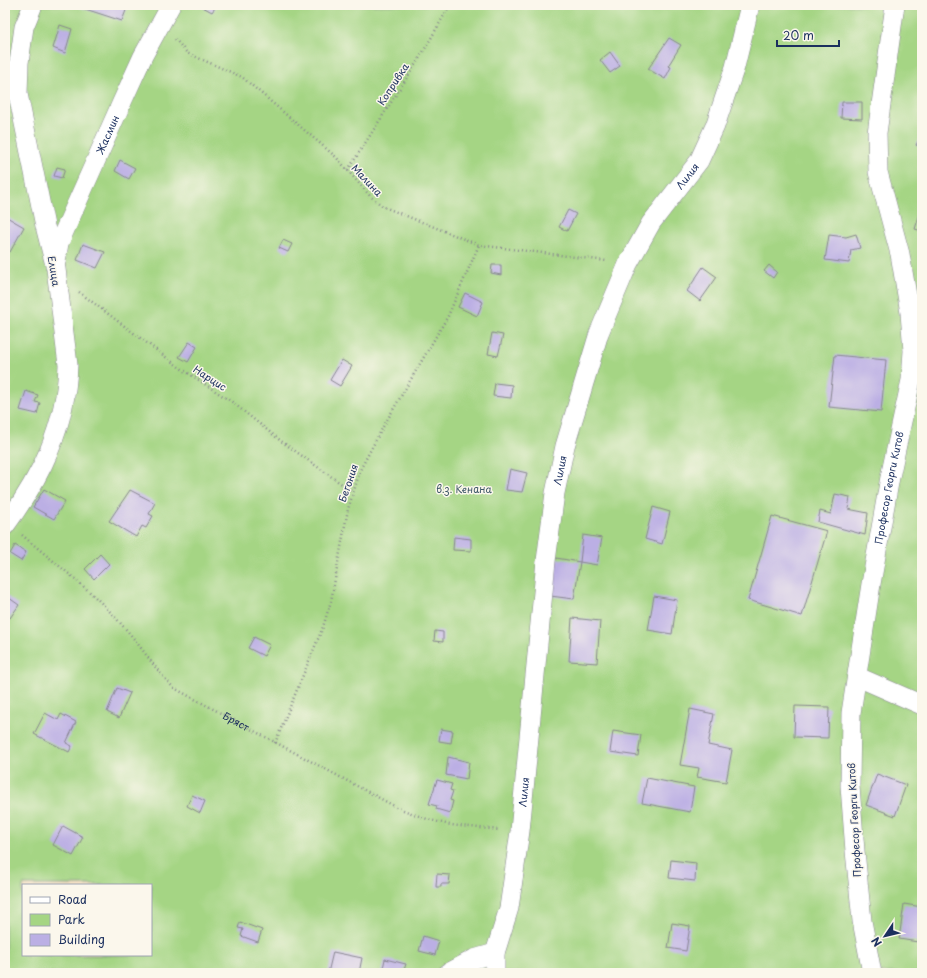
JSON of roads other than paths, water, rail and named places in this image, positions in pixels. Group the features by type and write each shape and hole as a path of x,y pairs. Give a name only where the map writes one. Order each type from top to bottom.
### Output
{"street":[{"name":"Елица","path":"6,524 48,456 59,426 66,396 68,365 56,275 44,226 18,94 19,63 23,35 32,5"},
{"name":"Жасмин","path":"56,275 59,243 143,56 171,5"},
{"name":"Лилия","path":"495,973 495,954 509,908 520,831 546,561 556,493 566,446 599,333 628,264 651,223 699,161 715,126 735,67 750,5"},
{"name":"Професор Георги Китов","path":"872,973 862,921 850,786 851,713 858,676 871,584 890,477 911,380 913,351 910,313 900,254 878,172 877,133 895,5"},
{"path":"858,676 922,705"},
{"path":"448,973 474,959 495,954"}],"park label":[{"name":"в.з. Кенана","path":"464,489"}]}
